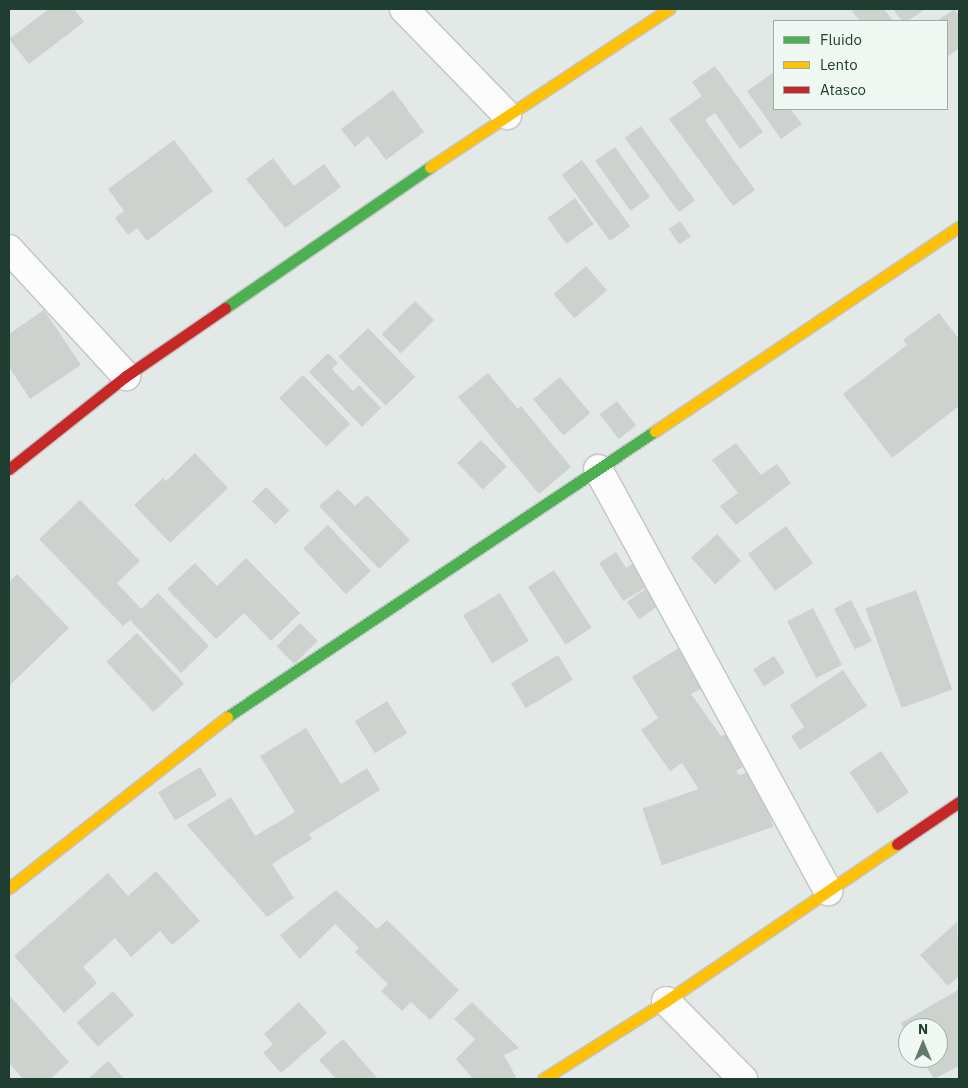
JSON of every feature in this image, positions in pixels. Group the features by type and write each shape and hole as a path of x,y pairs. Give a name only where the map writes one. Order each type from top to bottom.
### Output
{"street":[{"path":"404,9 507,115"},
{"path":"9,469 126,376 507,115 669,9"},
{"path":"9,888 18,874 211,728 959,227"},
{"path":"9,249 126,376"},
{"path":"598,469 828,891"},
{"path":"543,1079 666,1001 959,802"},
{"path":"666,1001 743,1079"}],"building":[{"path":"49,9 74,9 84,22 29,64 9,39"},
{"path":"856,9 884,9 892,20 859,20 852,11"},
{"path":"893,9 925,9 909,20 901,20"},
{"path":"954,9 959,15 959,48 948,56 948,20 938,20"},
{"path":"715,66 763,132 740,149 715,113 705,120 755,190 733,206 669,119 702,96 692,82"},
{"path":"773,73 773,110 791,110 802,124 781,139 747,91"},
{"path":"393,90 424,132 386,160 368,136 355,147 341,129"},
{"path":"641,126 695,200 679,212 625,138"},
{"path":"174,140 213,191 147,241 137,228 128,235 115,218 124,211 108,189"},
{"path":"615,147 650,197 630,211 595,161"},
{"path":"273,158 294,186 324,164 341,187 285,228 246,179"},
{"path":"582,160 630,226 610,241 562,175"},
{"path":"575,198 594,224 566,244 547,218"},
{"path":"680,221 691,237 679,245 669,229"},
{"path":"586,266 607,290 575,318 554,294"},
{"path":"415,301 434,320 401,353 382,334"},
{"path":"44,310 81,365 30,399 9,367 9,334"},
{"path":"939,313 959,339 959,406 892,458 843,394 907,345 903,340"},
{"path":"368,328 415,377 386,405 339,356"},
{"path":"328,353 338,363 332,369 353,391 359,385 381,408 362,427 309,372"},
{"path":"488,373 518,409 521,406 571,467 539,494 458,397"},
{"path":"303,375 350,424 326,447 279,398"},
{"path":"560,377 590,413 563,436 533,399"},
{"path":"617,401 636,425 619,439 600,415"},
{"path":"481,440 507,467 483,490 457,463"},
{"path":"736,443 761,475 777,464 791,483 736,525 720,506 738,493 712,460"},
{"path":"195,453 228,488 170,543 134,505 163,478 166,481"},
{"path":"266,487 289,510 275,524 252,501"},
{"path":"338,489 355,506 367,495 410,540 379,569 319,506"},
{"path":"80,500 140,561 117,583 141,609 158,593 209,646 181,673 130,620 123,626 39,539"},
{"path":"328,525 371,571 346,594 303,548"},
{"path":"786,526 813,563 775,591 748,554"},
{"path":"717,534 741,561 715,584 691,557"},
{"path":"616,552 626,568 642,558 657,581 623,601 599,563"},
{"path":"246,558 300,613 271,641 244,613 216,639 167,589 195,563 217,586"},
{"path":"554,570 592,628 566,645 528,587"},
{"path":"17,574 69,628 9,686 9,582"},
{"path":"654,583 666,600 639,619 627,602"},
{"path":"916,590 952,690 902,708 865,608"},
{"path":"500,593 529,641 492,663 463,615"},
{"path":"851,600 872,641 855,650 834,609"},
{"path":"813,608 842,665 816,678 787,621"},
{"path":"300,623 318,641 294,664 277,646"},
{"path":"137,633 184,683 153,712 106,662"},
{"path":"682,646 707,686 691,694 721,736 731,731 751,762 736,771 740,777 705,799 682,763 670,771 641,730 658,718 632,677"},
{"path":"558,655 573,680 526,708 511,683"},
{"path":"774,656 785,673 764,686 753,670"},
{"path":"843,670 867,706 800,750 791,736 804,727 790,705"},
{"path":"387,701 407,733 375,753 355,721"},
{"path":"306,728 341,784 367,768 380,790 309,834 312,839 272,864 294,898 267,917 187,825 231,797 255,836 295,812 260,756"},
{"path":"881,751 909,792 877,814 849,772"},
{"path":"200,767 217,795 175,821 158,792"},
{"path":"754,770 774,827 662,865 642,808"},
{"path":"156,871 200,921 172,945 160,931 131,957 115,938 83,967 97,983 64,1013 14,956 108,873 128,896"},
{"path":"336,890 377,929 387,920 459,990 430,1020 411,1002 402,1011 381,991 388,984 355,952 359,948 335,924 300,959 280,935"},
{"path":"957,922 959,976 948,986 920,955"},
{"path":"958,990 959,1066 934,1079 927,1068 948,1068 948,1018 910,1018"},
{"path":"113,991 134,1015 98,1047 77,1022"},
{"path":"9,995 69,1062 50,1079 23,1079 9,1063"},
{"path":"299,1002 327,1033 281,1073 263,1053 273,1044 264,1034"},
{"path":"472,1002 519,1048 504,1055 517,1079 473,1079 456,1059 475,1039 454,1019"},
{"path":"343,1039 378,1079 336,1079 319,1060"},
{"path":"108,1061 124,1079 88,1079"}],"traffic: fast":[{"path":"225,308 430,167"},
{"path":"227,717 655,431"}],"traffic: slow":[{"path":"430,167 669,9"},
{"path":"655,431 959,227"},
{"path":"9,888 227,717"},
{"path":"543,1079 666,1001 897,844"}],"traffic: jam":[{"path":"9,469 126,376 225,308"},
{"path":"897,844 959,802"}]}
